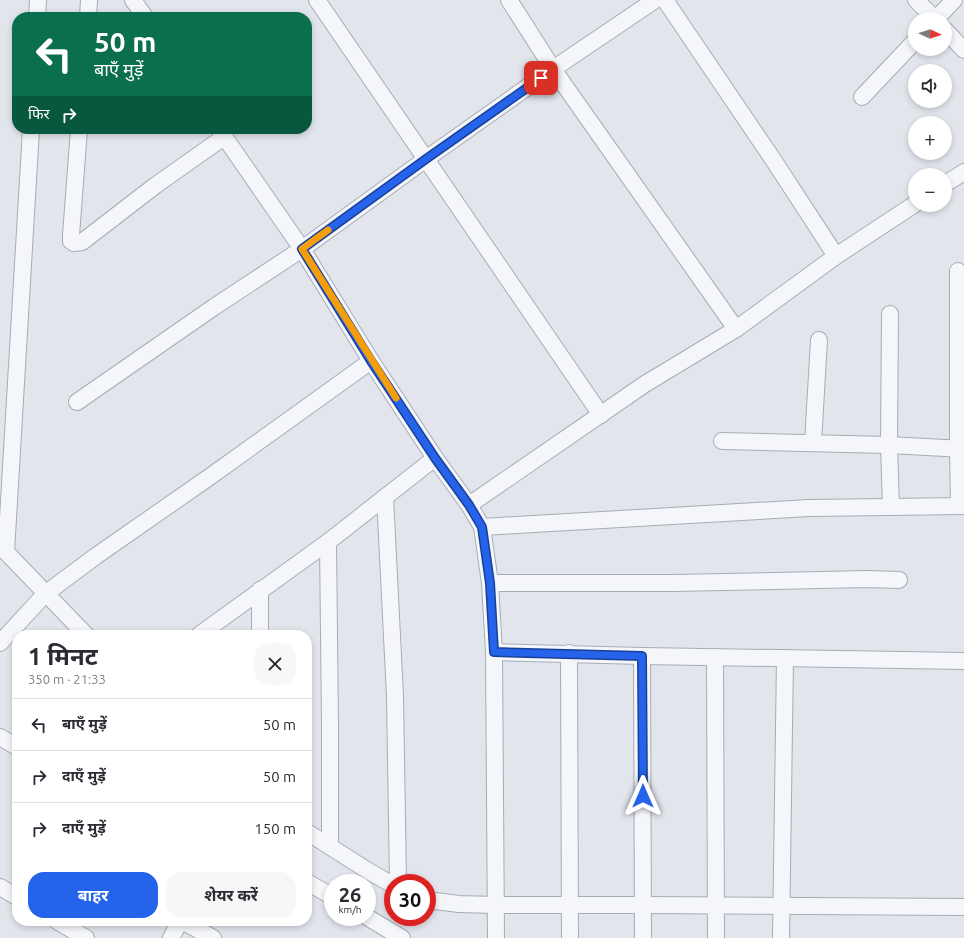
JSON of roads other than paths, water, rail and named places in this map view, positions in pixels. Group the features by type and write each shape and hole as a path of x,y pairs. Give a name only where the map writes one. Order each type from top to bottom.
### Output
{"street":[{"path":"37,12 38,0"},
{"path":"88,12 89,0"},
{"path":"133,0 141,12"},
{"path":"317,0 601,415"},
{"path":"509,0 553,69 736,329"},
{"path":"77,402 214,307 302,249 553,69 655,0"},
{"path":"665,0 774,161 836,256"},
{"path":"916,0 928,12"},
{"path":"942,12 954,0"},
{"path":"952,37 964,50"},
{"path":"862,97 908,48"},
{"path":"31,134 3,549 81,630"},
{"path":"79,134 71,236 71,241 74,243 82,242 221,134"},
{"path":"223,134 302,249 371,361 435,458 469,505 482,527 490,583 494,652 496,938"},
{"path":"952,180 964,172"},
{"path":"469,505 645,384 736,329 836,256 908,209"},
{"path":"482,527 809,508 962,506 958,271"},
{"path":"890,314 889,445 891,507"},
{"path":"813,443 820,340"},
{"path":"0,643 45,594 96,556 371,361"},
{"path":"722,441 961,448"},
{"path":"206,630 328,542 435,458"},
{"path":"385,497 394,696 398,874"},
{"path":"328,542 330,846"},
{"path":"490,583 672,583 868,579 899,580"},
{"path":"260,590 260,630"},
{"path":"494,652 964,661"},
{"path":"569,653 570,938"},
{"path":"642,656 643,938"},
{"path":"715,657 716,938"},
{"path":"781,938 780,906 785,658"},
{"path":"0,737 12,744"},
{"path":"312,835 384,879"},
{"path":"312,885 324,892"},
{"path":"0,887 12,894"},
{"path":"436,901 459,904 496,905 964,907"},
{"path":"376,922 402,938"},
{"path":"66,926 86,938"},
{"path":"171,938 178,926"},
{"path":"190,926 212,938"}]}
